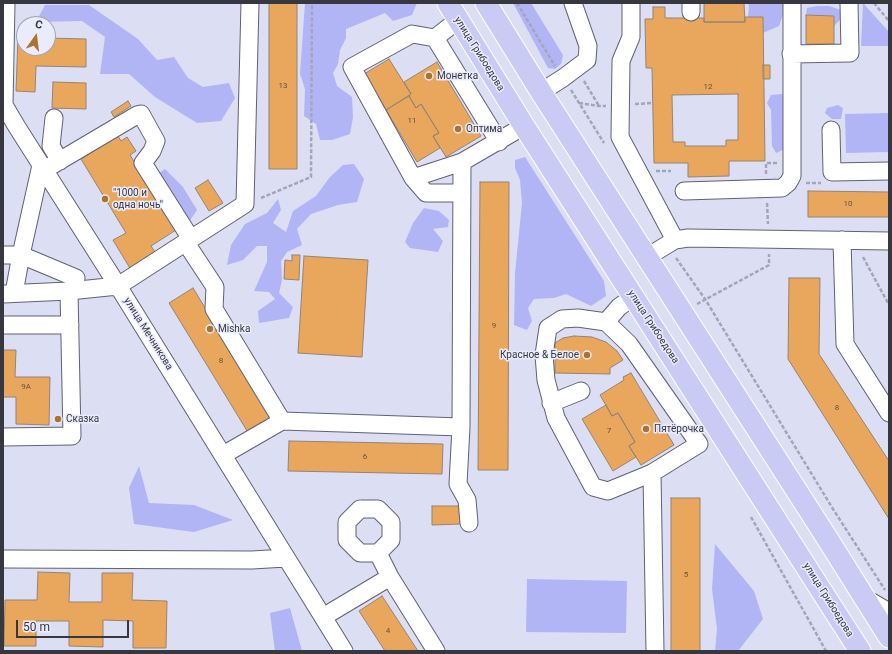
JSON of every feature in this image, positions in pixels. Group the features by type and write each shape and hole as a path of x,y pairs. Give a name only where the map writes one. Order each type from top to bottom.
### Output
{"main road":[{"path":"486,3 541,92 648,257 889,637"},
{"name":"улица Грибоедова","path":"453,12 524,126 722,433 857,650"}],"street":[{"name":"улица Мечникова","path":"6,3 4,105 6,114 118,286 344,651"},
{"path":"250,3 245,204 188,241 118,286 73,284 9,293 21,255 42,168 60,161 141,114 156,140 152,151 143,163 188,241 215,287 214,309 282,421"},
{"path":"541,92 587,60 588,46 573,3"},
{"path":"631,3 631,37 620,60 620,137 671,242"},
{"path":"684,191 782,188 788,183 792,176 792,3"},
{"path":"792,54 850,53 849,3"},
{"path":"435,38 453,12"},
{"path":"462,193 426,192 413,178 352,67 412,34 435,38 499,142"},
{"path":"54,118 51,146 60,161"},
{"path":"413,178 462,162 499,142 524,126"},
{"path":"831,130 832,172 889,171"},
{"path":"462,162 462,427 458,484 467,500 469,523"},
{"path":"648,257 671,242 688,238 889,240"},
{"path":"848,240 845,344 889,413"},
{"path":"3,254 21,255 73,284"},
{"path":"3,437 72,436 70,325 73,284"},
{"path":"606,322 619,307 634,297"},
{"path":"699,444 629,344 606,322 578,318 562,319 548,328 544,355 546,380 551,403 556,418 593,486 608,491 652,473 699,444 722,433"},
{"path":"3,325 70,325"},
{"path":"551,403 581,391"},
{"path":"223,455 282,421 462,427"},
{"path":"652,473 655,651"},
{"path":"378,553 390,577 436,651"},
{"path":"3,560 252,560 286,558"},
{"path":"323,617 390,577"},
{"path":"864,598 889,612"}],"path":[{"path":"245,204 311,176 312,3"},
{"path":"517,3 604,143"},
{"path":"874,3 889,21"},
{"path":"577,68 599,106 579,102"},
{"path":"650,171 671,171"},
{"path":"848,240 889,305"},
{"path":"671,242 833,509 889,596"}],"shaded area":[{"path":"305,3 417,3 412,15 393,21 385,13 346,29 346,38 340,50 338,64 333,73 337,86 352,97 353,117 350,134 332,140 320,140 316,124 304,116 305,89 300,74"},
{"path":"513,3 531,3 563,55 561,64 555,69 548,68"},
{"path":"748,3 785,3 784,12 779,26 763,33 748,17"},
{"path":"863,3 889,32 889,46 861,46"},
{"path":"45,5 89,5 138,39 157,60 174,57 188,78 203,87 229,83 235,98 221,121 197,123 155,97 129,74 100,74 105,37 82,21 56,22 56,16 39,16"},
{"path":"829,6 841,10 842,18 834,26 834,16 806,15 807,8"},
{"path":"782,94 786,104 785,149 776,153 772,146 771,110 767,103 771,95"},
{"path":"838,105 843,108 841,119 832,119 825,113 827,108"},
{"path":"889,113 889,152 846,153 845,114"},
{"path":"525,157 604,281 606,296 591,306 566,294 554,298 534,299 528,308 532,321 527,330 514,325 515,273 522,203 520,180 515,168 515,160"},
{"path":"354,164 364,179 357,202 338,205 311,214 297,229 302,245 287,252 281,261 282,280 279,293 293,307 289,318 259,323 258,311 275,299 269,292 254,291 267,262 267,246 257,246 243,260 227,265 231,245 245,224 267,213 278,199 281,210 273,223 286,232 293,211 316,196 330,177 343,165"},
{"path":"165,169 183,187 197,210 189,222 159,173"},
{"path":"424,208 439,211 449,220 448,227 433,229 443,241 438,252 410,248 405,242 413,223"},
{"path":"139,466 149,503 194,505 233,520 194,532 134,524 129,488"},
{"path":"715,544 754,591 763,619 738,651 715,651 717,629 712,589"},
{"path":"527,579 627,581 626,633 526,632"},
{"path":"290,608 302,651 275,651 270,613"}],"building":[{"path":"269,3 297,3 297,169 269,169"},
{"path":"704,3 744,3 745,22 704,22"},
{"path":"653,7 665,7 665,18 704,18 704,22 745,22 745,17 763,17 765,161 729,161 729,176 688,177 688,163 654,163 652,68 646,68 645,19 653,19","holes":["738,94 738,140 726,140 726,146 685,146 685,142 673,142 672,95"]},
{"path":"806,15 834,16 834,44 806,44"},
{"path":"56,38 86,39 86,67 36,66 35,92 16,91 17,56 56,56"},
{"path":"389,59 411,94 386,110 364,74"},
{"path":"437,62 481,136 446,157 433,136 439,133 421,104 416,108 409,96 411,94 404,82"},
{"path":"763,65 770,65 770,79 763,79"},
{"path":"53,82 86,83 86,109 52,108"},
{"path":"409,96 416,108 421,104 439,133 433,136 440,148 417,162 386,110"},
{"path":"128,101 131,106 114,117 111,112"},
{"path":"118,136 121,141 127,137 136,151 130,155 176,230 151,246 157,255 131,270 113,240 126,233 81,159"},
{"path":"208,180 223,203 209,211 195,188"},
{"path":"480,182 509,182 508,470 478,470"},
{"path":"808,191 889,192 889,217 808,217"},
{"path":"292,255 300,255 299,280 284,279 285,260 292,261"},
{"path":"304,256 368,260 362,357 298,353"},
{"path":"789,278 820,278 819,354 889,461 889,519 788,359"},
{"path":"193,288 273,419 249,434 169,303"},
{"name":"Красное & Белое","path":"574,336 592,337 606,342 617,351 623,360 610,368 610,374 555,373 555,343 563,338"},
{"path":"3,350 16,350 15,377 50,377 49,425 16,424 16,397 3,397"},
{"name":"Пятёрочка","path":"631,373 674,445 641,465 629,446 635,442 618,413 612,416 600,395 624,380 623,377"},
{"path":"606,405 612,416 618,413 635,442 629,446 636,457 613,471 582,419"},
{"path":"289,441 443,444 442,474 288,471"},
{"path":"671,498 700,498 700,651 671,651"},
{"path":"432,506 461,506 461,524 432,525"},
{"path":"38,572 70,573 69,602 102,602 102,573 133,573 132,600 167,601 166,648 133,648 133,621 103,620 103,647 69,646 69,621 36,621 36,646 4,646 5,600 37,600"},
{"path":"382,596 418,651 385,651 359,611"}],"place":[{"name":"Монетка","path":"429,76"},
{"name":"Оптима","path":"458,129"},
{"name":"\"1000 и одна ночь\"","path":"105,199"},
{"name":"Mishka","path":"210,329"},
{"name":"Красное & Белое","path":"587,355"},
{"name":"Сказка","path":"58,419"},
{"name":"Пятёрочка","path":"646,429"}]}
